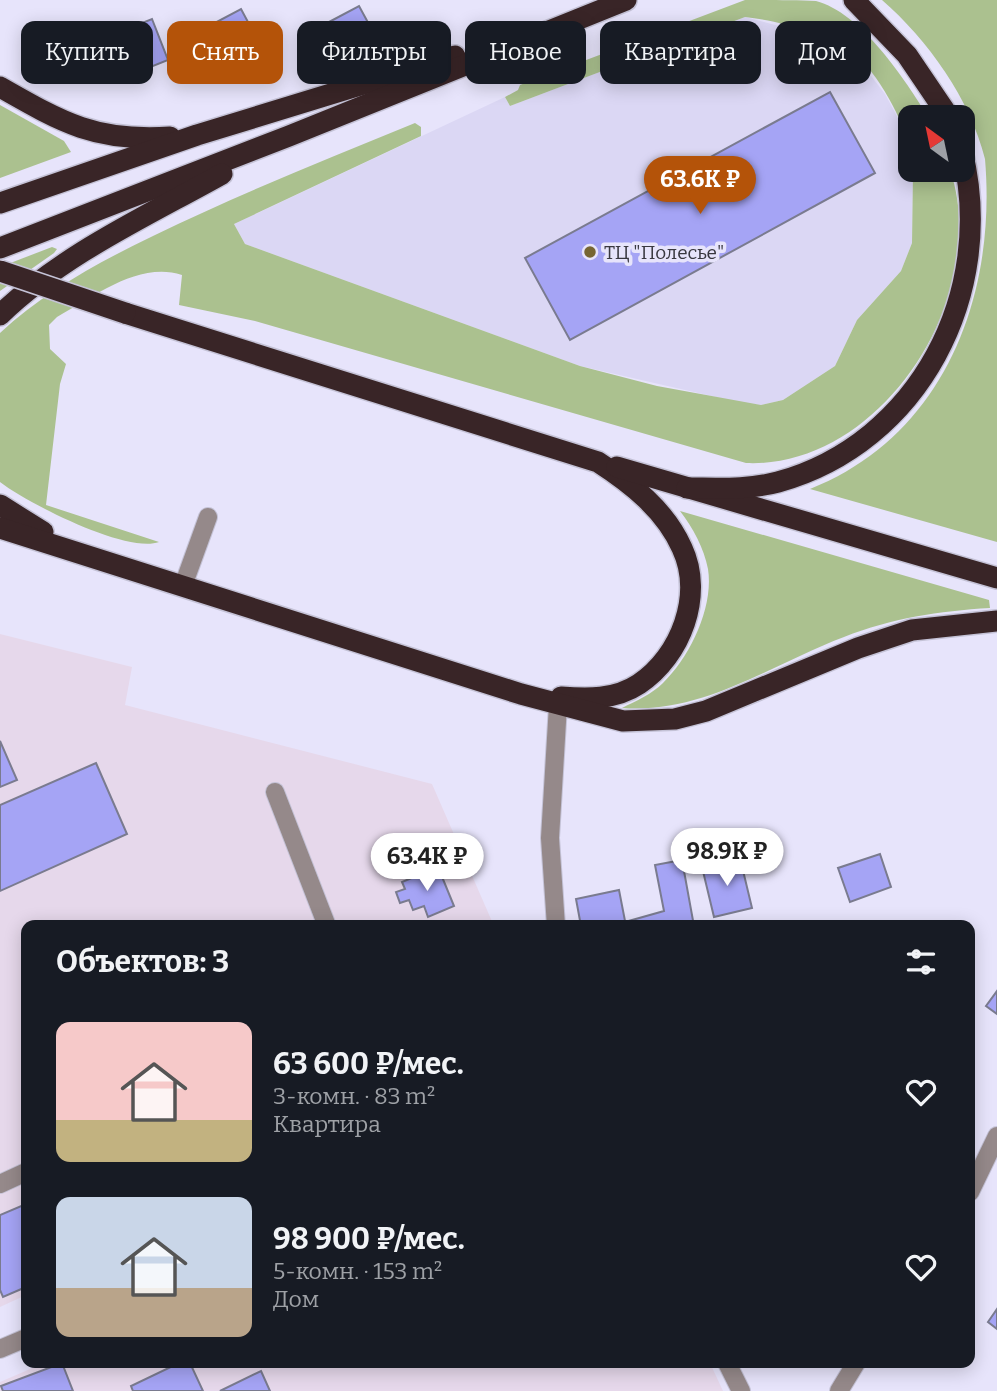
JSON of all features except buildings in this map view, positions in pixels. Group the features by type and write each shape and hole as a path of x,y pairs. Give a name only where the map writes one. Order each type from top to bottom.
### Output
{"highway":[{"path":"569,21 626,0"},
{"path":"854,0 907,55 941,105"},
{"path":"0,204 197,135 465,53"},
{"path":"0,248 289,136 465,64"},
{"path":"0,87 83,129 108,137 197,135"},
{"path":"0,315 48,276 113,234 289,136"},
{"path":"687,488 748,488 777,482 825,465 882,426 929,378 957,323 971,264 974,206 969,182"},
{"path":"0,271 598,462 997,579"},
{"path":"521,694 583,699 618,694 638,685 656,670 682,630 692,587 689,568 677,537 638,491 598,462"},
{"path":"0,505 78,551"},
{"path":"0,528 521,694 623,721 675,719 733,702 885,638 939,626 997,621"}],"street":[{"path":"183,586 208,517"},
{"path":"556,920 551,838 558,705"},
{"path":"275,792 325,920"},
{"path":"975,1182 997,1136"},
{"path":"0,1184 21,1174"},
{"path":"0,1349 21,1340"},
{"path":"730,1368 741,1391"},
{"path":"839,1391 853,1368"}],"shaded area":[{"path":"745,17 760,21 734,21"},
{"path":"761,21 775,25 775,84 871,84 871,76 898,118 898,182 913,182 912,243 901,271 857,320 835,366 783,400 761,405 580,366 245,244 234,224 505,97 510,106 568,84 586,84 586,77 600,72 600,84 761,84"},
{"path":"0,634 132,667 125,705 432,784 491,920 21,920 21,1297 0,1307"},
{"path":"32,1368 712,1368 723,1391 0,1391 0,1382"}],"green space":[{"path":"745,0 816,1 833,8 851,21 775,22 745,17 734,21 689,21"},
{"path":"882,0 997,0 997,542 810,489 856,466 895,435 927,399 951,357 970,311 981,262 986,211 985,159 975,129 975,105 964,105 931,52"},
{"path":"871,39 920,105 898,105 898,117 871,72"},
{"path":"600,55 600,72 586,77 586,60"},
{"path":"568,84 510,106 505,97 518,90 520,85"},
{"path":"0,105 64,141 71,152 0,178"},
{"path":"415,123 421,127 421,136 234,224 245,244 580,366 657,386 761,405 783,400 835,366 857,320 901,271 912,243 913,182 952,182 959,218 955,269 940,319 915,365 882,406 841,437 796,457 746,463 255,321 179,305 182,275 166,272 149,273 117,283 57,317 49,325 50,349 66,364 60,384 46,505 159,542 144,544 102,534 32,502 0,482 0,333 35,304 112,256 250,191"},
{"path":"52,247 57,249 54,253 0,291 0,267"},
{"path":"680,511 989,600 990,608 934,613 898,620 844,637 709,696 652,708 622,708 654,691 673,672 691,646 704,615 709,584 708,569 697,538"}],"place":[{"name":"ТЦ \"Полесье\"","path":"590,252"}]}
